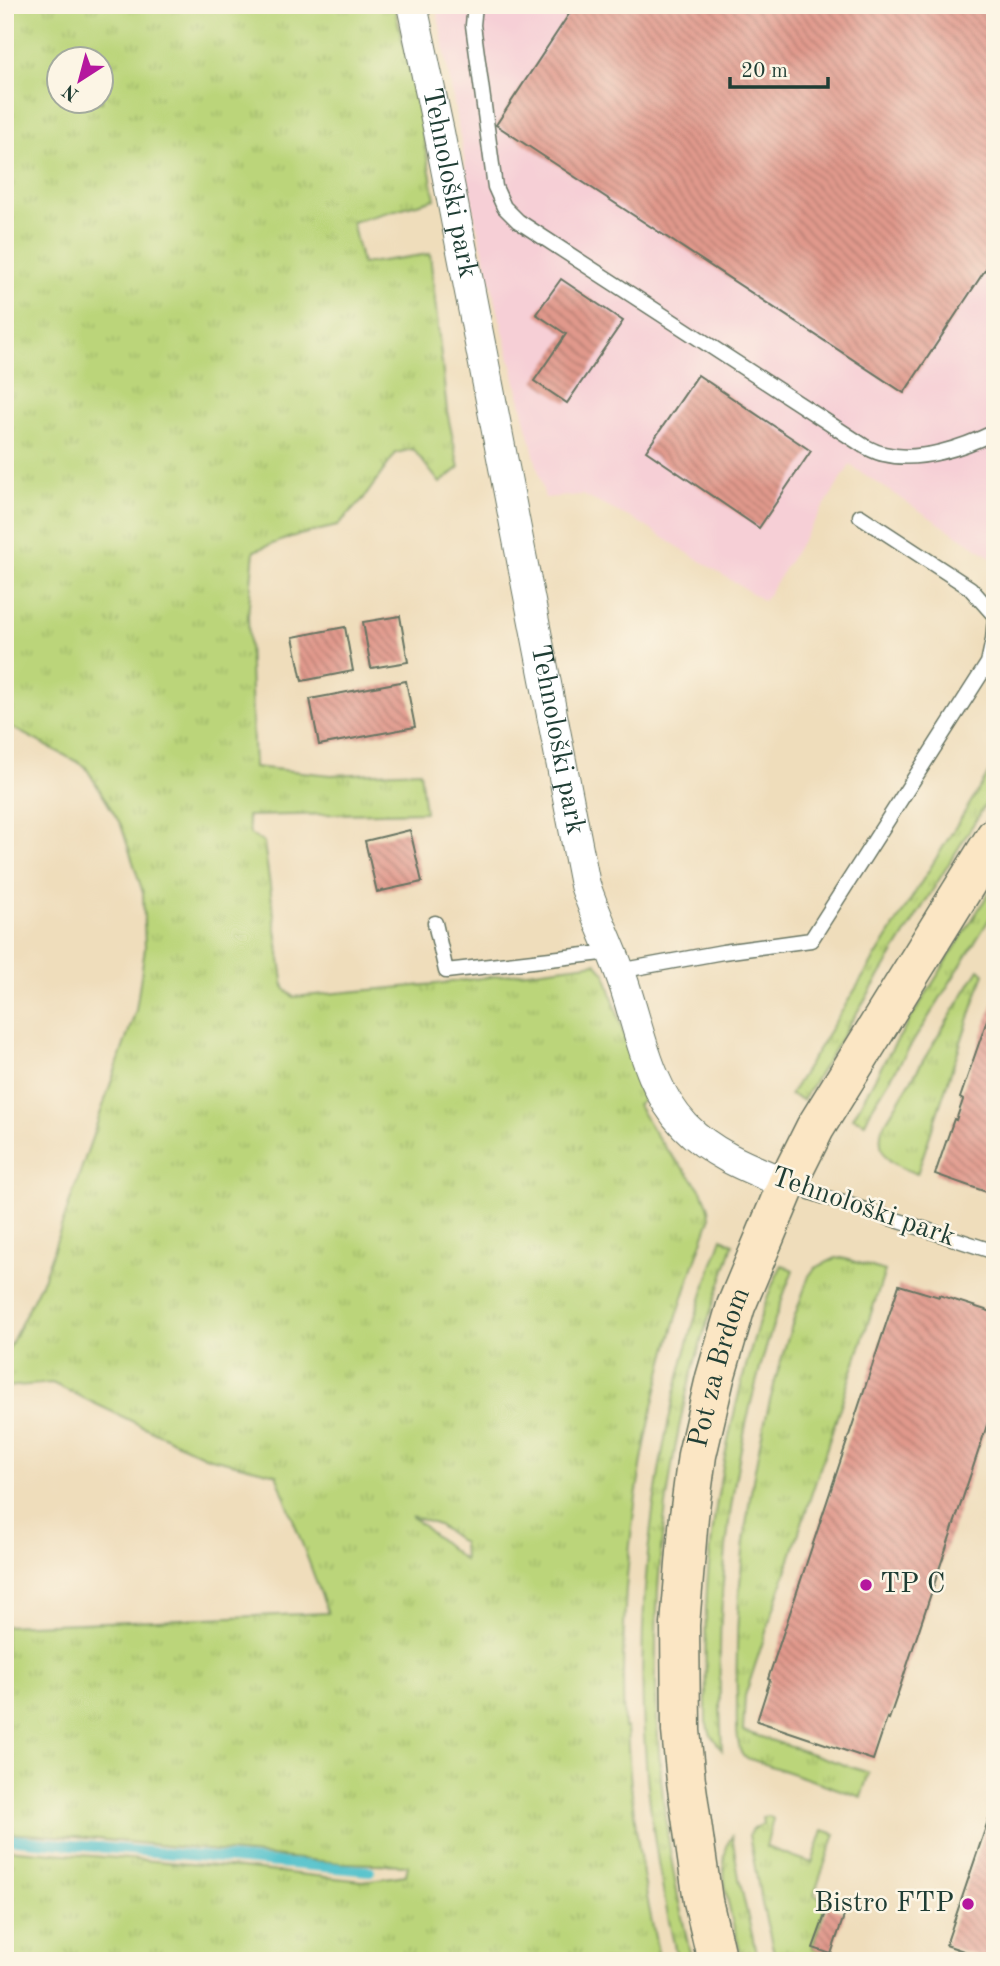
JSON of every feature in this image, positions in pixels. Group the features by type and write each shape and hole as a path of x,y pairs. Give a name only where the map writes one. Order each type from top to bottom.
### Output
{"main road":[{"name":"Pot za Brdom","path":"717,1961 701,1888 681,1731 680,1625 697,1454 736,1306 786,1184 815,1128 995,837"}],"street":[{"name":"Tehnološki park","path":"412,5 585,886 664,1099 677,1116 713,1149 737,1163 786,1184"}],"lane":[{"path":"475,5 473,25 495,187 504,207 517,221 864,446 885,454 922,455 968,445 995,432"},
{"path":"435,923 446,971 723,952 811,940 988,663 993,640 995,617 970,588 860,516"},
{"name":"Tehnološki park","path":"786,1184 995,1252"}],"shaded area":[{"path":"436,5 995,5 995,560 850,465 764,601 637,521 582,495 545,498 475,219"}],"green space":[{"path":"5,5 394,5 416,97 435,199 352,222 362,264 430,254 447,411 459,468 440,483 413,449 396,453 364,498 337,526 291,537 254,551 248,616 254,767 331,775 420,771 425,812 247,816 250,834 264,843 284,988 293,997 436,984 596,963 605,973 644,1100 637,1104 660,1141 700,1189 709,1208 710,1219 668,1346 652,1409 636,1500 626,1591 624,1728 627,1727 638,1845 660,1961 5,1961 5,1849 363,1881 406,1875 408,1865 341,1863 76,1837 5,1833 5,1626 328,1613 276,1474 207,1457 52,1383 5,1387 5,1356 44,1277 136,1010 145,948 143,893 121,825 85,766 5,724","holes":["411,1516 438,1525 463,1543 464,1560"]},
{"path":"995,763 995,789 803,1100 790,1095"},
{"path":"995,883 995,910 865,1123 853,1118 885,1060"},
{"path":"979,969 984,973 917,1174 888,1159 881,1147 882,1128"},
{"path":"722,1238 733,1244 687,1391 663,1533 657,1605 659,1748 677,1891 692,1961 678,1961 659,1868 647,1777 642,1686 645,1596 654,1506 670,1416 692,1327"},
{"path":"836,1258 885,1271 745,1696 743,1731 869,1773 861,1797 744,1757 737,1730 739,1592 752,1485 763,1432 791,1327 809,1276 815,1268"},
{"path":"782,1265 793,1270 755,1386 731,1506 720,1628 722,1750 711,1735 706,1722 706,1609 711,1548 719,1486 738,1396 761,1314"},
{"path":"769,1816 773,1819 766,1847 812,1863 823,1830 835,1834 814,1895 827,1901 812,1949 831,1956 829,1961 776,1961 749,1835 763,1824 762,1817"},
{"path":"732,1836 758,1961 743,1961 727,1897 724,1863 726,1848"}],"building":[{"path":"575,5 995,5 995,255 904,393 496,125"},
{"path":"561,279 623,321 567,403 534,381 566,334 536,314"},
{"path":"698,375 811,451 759,528 646,451"},
{"path":"400,616 408,662 371,668 363,622"},
{"path":"345,627 353,671 302,681 293,637"},
{"path":"406,681 415,727 319,745 310,699"},
{"path":"410,830 422,882 377,892 365,841"},
{"path":"995,997 995,1195 935,1174 963,1100 960,1098"},
{"name":"TP C","path":"899,1285 995,1313 995,1401 897,1696 873,1760 757,1721 770,1680 768,1679"},
{"path":"995,1800 995,1961 993,1961 946,1945"},
{"path":"828,1907 845,1913 831,1954 813,1948"}],"waterway":[{"path":"5,1839 370,1871"}],"place":[{"name":"TP C","path":"866,1585"},
{"name":"Bistro FTP","path":"968,1904"}]}
